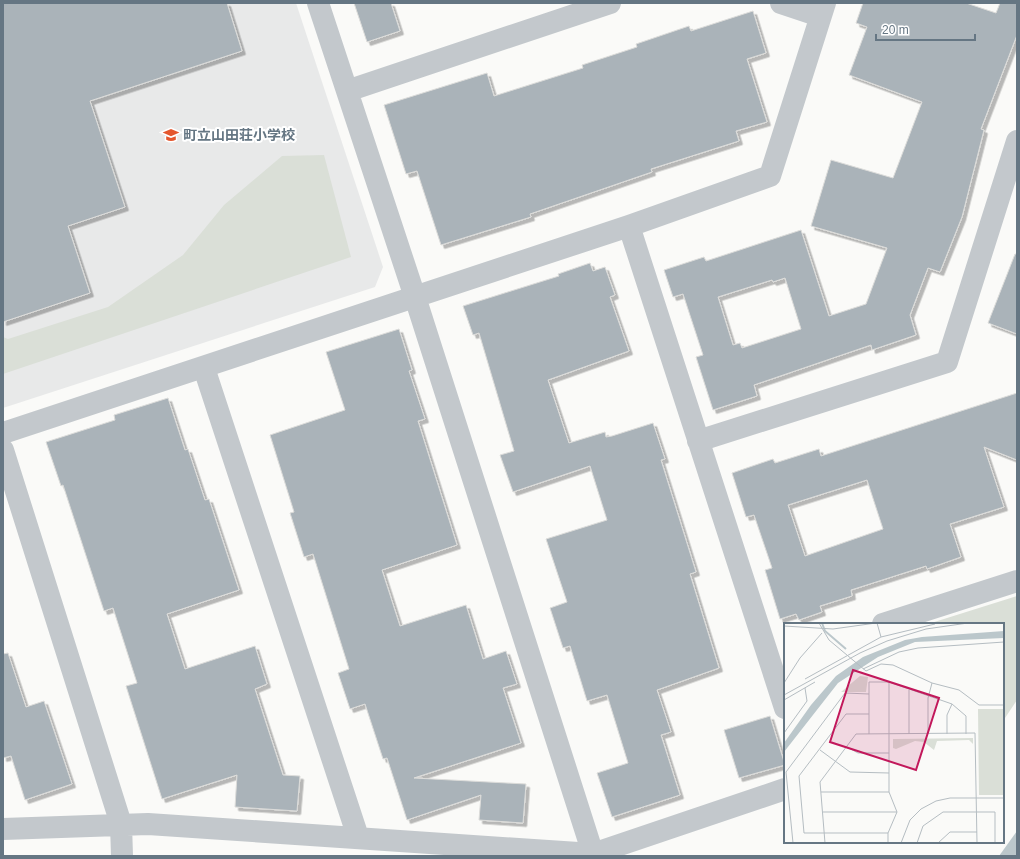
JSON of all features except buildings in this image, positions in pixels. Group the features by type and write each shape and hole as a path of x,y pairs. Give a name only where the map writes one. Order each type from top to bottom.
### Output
{"street":[{"path":"318,3 415,297 593,854"},
{"path":"348,91 610,3"},
{"path":"3,434 629,226 770,176 822,9 781,3"},
{"path":"698,441 947,362 1017,142"},
{"path":"629,226 698,441 778,658 784,701"},
{"path":"204,368 358,837"},
{"path":"3,450 121,824 122,856"},
{"path":"887,623 1017,581"},
{"path":"3,829 156,824 593,854 784,789"}],"shaded area":[{"name":"町立山田荘小学校","path":"3,3 296,3 383,267 375,287 3,408"},
{"path":"324,155 351,257 3,374 3,337 8,339 108,307 183,255 224,205 282,156"},
{"path":"1017,596 1017,700 1004,720 1004,623 931,623"},
{"path":"1017,831 1017,856 999,856"}],"place":[{"name":"町立山田荘小学校","path":"171,135"}]}
